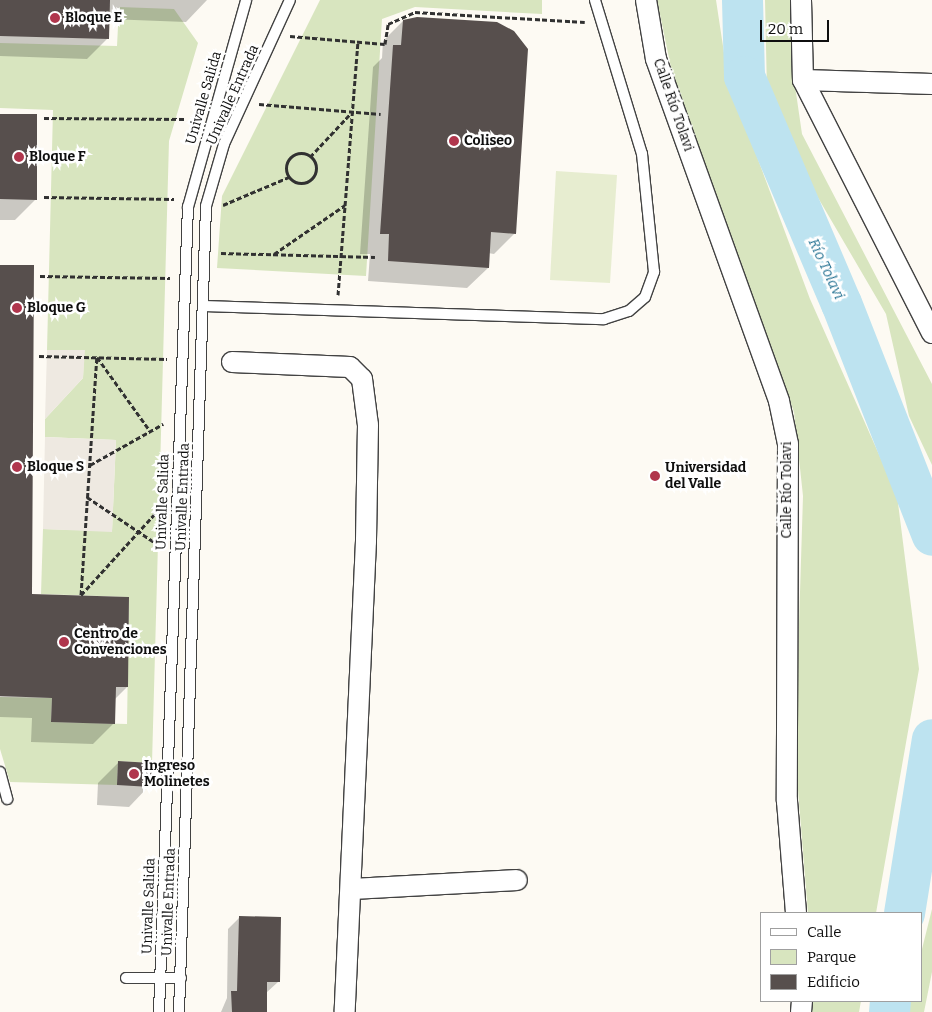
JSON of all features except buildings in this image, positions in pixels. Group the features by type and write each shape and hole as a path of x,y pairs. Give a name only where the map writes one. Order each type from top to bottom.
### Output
{"street":[{"name":"Calle Río Tolavi","path":"646,0 656,59 779,401 788,444 787,801 796,912"},
{"path":"801,0 803,80 932,334"},
{"path":"803,80 932,84"},
{"path":"232,362 350,367 362,380 368,425 366,531 352,889 345,1012"},
{"path":"352,889 517,880"}],"lane":[{"name":"Univalle Salida","path":"158,1012 185,278 190,200 246,0"},
{"name":"Univalle Entrada","path":"180,1012 206,212 224,144 290,0"},
{"path":"204,306 604,319 628,312 645,297 654,272 642,154 600,23 595,0"},
{"path":"0,772 7,799"},
{"path":"167,804 186,806"},
{"path":"126,978 181,978"}],"path":[{"path":"274,35 385,44 388,24 415,12 600,23"},
{"path":"337,310 358,42"},
{"path":"243,102 381,114"},
{"path":"310,157 352,112"},
{"path":"44,118 185,119"},
{"path":"289,177 289,159 297,154 310,157"},
{"path":"206,212 289,177 302,183 311,179 316,170 310,157"},
{"path":"44,197 190,200"},
{"path":"274,254 345,205"},
{"path":"205,252 375,257"},
{"path":"40,276 185,278"},
{"path":"39,356 182,359"},
{"path":"97,357 150,431"},
{"path":"97,357 80,595 178,489"},
{"path":"90,465 180,414"},
{"path":"88,497 175,557"}],"green space":[{"path":"320,0 542,0 542,14 415,7 382,19 366,276 217,268 222,196"},
{"path":"657,0 716,0 728,79 810,299 897,495 919,669 876,912 808,912 795,753 803,496 794,412 673,77"},
{"path":"765,0 794,0 794,79 802,134 932,384 932,465 909,416 886,314 796,160 767,92"},
{"path":"119,7 174,9 198,43 169,141 152,763 118,761 117,785 10,782 0,749 0,697 52,698 51,722 127,724 129,597 41,594 43,529 112,531 116,440 45,437 45,419 83,378 84,351 47,350 53,110 0,108 0,43 117,46"},
{"path":"556,171 617,175 610,283 550,280"},
{"path":"932,909 932,972 924,1012 906,1012 909,1002 922,1002 922,949"},
{"path":"813,1002 861,1002 859,1012 812,1012"}],"shaded area":[{"path":"47,350 85,350 83,378 45,419"},
{"path":"45,437 116,440 112,532 43,529"}],"waterway":[{"name":"Río Tolavi","path":"742,0 744,76 841,303 932,535"},
{"name":"Río Tolavi","path":"904,912 932,739"},
{"name":"Río Tolavi","path":"889,1012 890,1002"}],"place":[{"name":"Bloque E","path":"55,18"},
{"name":"Coliseo","path":"454,141"},
{"name":"Bloque F","path":"19,157"},
{"name":"Bloque G","path":"17,308"},
{"name":"Bloque S","path":"17,467"},
{"name":"Universidad del Valle","path":"655,476"},
{"name":"Centro de Convenciones","path":"64,642"},
{"name":"Ingreso Molinetes","path":"134,774"}]}
